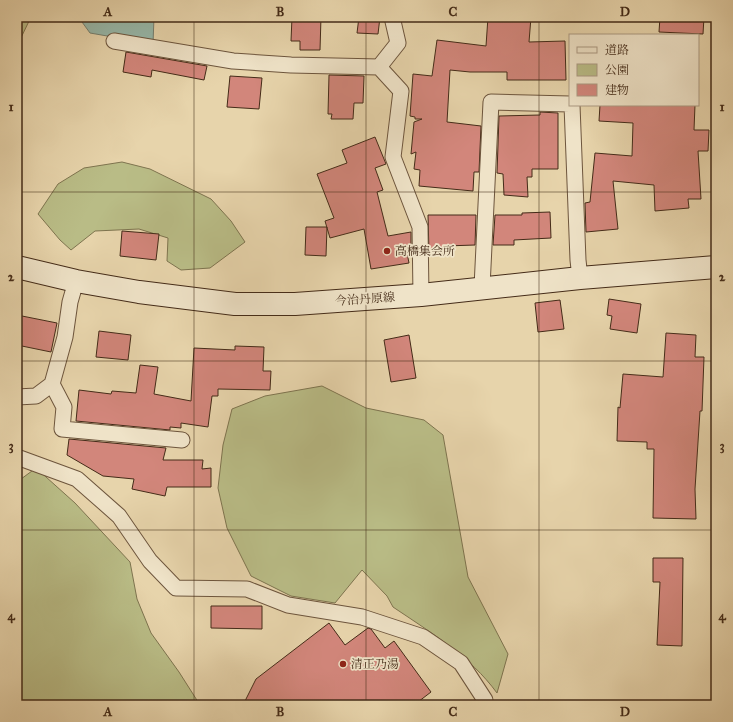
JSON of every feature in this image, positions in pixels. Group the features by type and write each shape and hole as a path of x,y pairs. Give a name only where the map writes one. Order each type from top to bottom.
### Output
{"main road":[{"name":"今治丹原線","path":"17,267 76,281 166,296 235,304 295,304 422,295 482,287 716,267"}],"street":[{"path":"379,67 398,43 392,17"},
{"path":"114,41 233,61 291,65 379,67 401,91 393,157 420,227 422,295"},
{"path":"482,287 491,102 569,105"},
{"path":"571,106 580,278"},
{"path":"17,397 36,396 52,384 65,337 70,302 76,281"},
{"path":"52,384 64,407 62,429 182,440"},
{"path":"17,457 77,479 118,516 150,561 176,588 247,589 288,605 362,616 423,637 461,663 485,700 484,705"}],"green space":[{"path":"17,17 31,17 17,46"},
{"path":"122,162 150,169 211,199 231,221 245,242 210,268 181,270 167,261 168,238 139,229 95,231 71,250 60,240 38,214 58,184 84,168"},
{"path":"322,386 366,408 424,420 443,435 468,577 508,654 497,693 475,667 462,656 435,635 393,607 387,596 362,570 335,603 291,596 251,576 227,528 218,488 223,445 232,409 265,396"},
{"path":"36,468 75,503 130,562 137,599 151,633 179,672 200,705 17,705 17,482"}],"shaded area":[{"path":"83,17 154,17 153,44 90,33 82,22"}],"building":[{"path":"292,17 321,17 320,50 300,50 300,41 291,41"},
{"path":"359,17 380,17 378,34 357,33"},
{"path":"488,17 531,17 529,42 565,41 566,80 507,80 507,72 470,72 450,70 447,122 481,126 479,172 474,172 473,191 419,186 420,170 414,169 416,152 411,154 414,122 422,119 415,119 415,117 410,116 413,74 432,76 437,40 486,46"},
{"path":"660,17 704,17 703,34 659,32"},
{"path":"126,52 207,66 204,80 152,70 151,77 123,72"},
{"path":"329,75 364,76 363,103 354,103 353,119 331,119 332,114 328,114"},
{"path":"230,76 262,78 259,109 227,107"},
{"path":"600,106 695,106 694,130 709,130 708,151 698,151 701,199 688,199 689,208 655,211 654,185 613,181 618,229 586,232 585,203 590,202 595,153 632,156 633,123 599,121"},
{"path":"540,112 558,113 558,169 532,169 532,177 527,177 528,197 504,195 503,174 497,173 499,116 540,115"},
{"path":"375,137 386,164 375,168 383,190 377,192 388,236 411,232 411,253 407,253 409,263 371,269 364,229 330,238 325,221 334,218 317,174 347,163 342,150"},
{"path":"550,212 551,238 514,240 514,245 493,245 495,215 522,215 522,213"},
{"path":"428,215 476,215 475,245 445,246 445,253 429,253"},
{"path":"306,227 327,227 326,256 305,255"},
{"path":"122,231 159,234 156,260 120,256"},
{"path":"609,299 641,304 637,333 610,329 612,316 607,315"},
{"path":"560,300 564,329 538,332 535,303"},
{"path":"17,315 57,323 51,352 17,345"},
{"path":"99,331 131,335 128,360 96,357"},
{"path":"666,333 696,335 695,357 704,357 702,411 700,411 695,489 696,519 653,518 654,449 647,449 647,442 617,441 618,407 620,408 623,374 663,377"},
{"path":"409,335 416,378 391,382 384,340"},
{"path":"235,346 264,347 263,371 271,371 270,390 218,389 218,396 212,396 208,427 181,423 181,428 170,427 170,430 76,421 79,390 111,394 112,391 136,393 140,365 158,367 154,394 191,401 194,348 235,350"},
{"path":"69,439 166,448 163,460 203,460 202,469 211,468 211,487 167,487 165,496 132,489 134,479 103,476 67,455"},
{"path":"653,558 683,558 682,646 657,645 660,582 653,582"},
{"path":"211,606 262,606 262,629 211,628"},
{"name":"清正乃湯","path":"329,623 345,645 368,628 371,629 385,648 394,641 431,692 414,705 243,705 256,679"}],"place":[{"name":"高橋集会所","path":"387,251"},
{"name":"清正乃湯","path":"343,664"}]}
